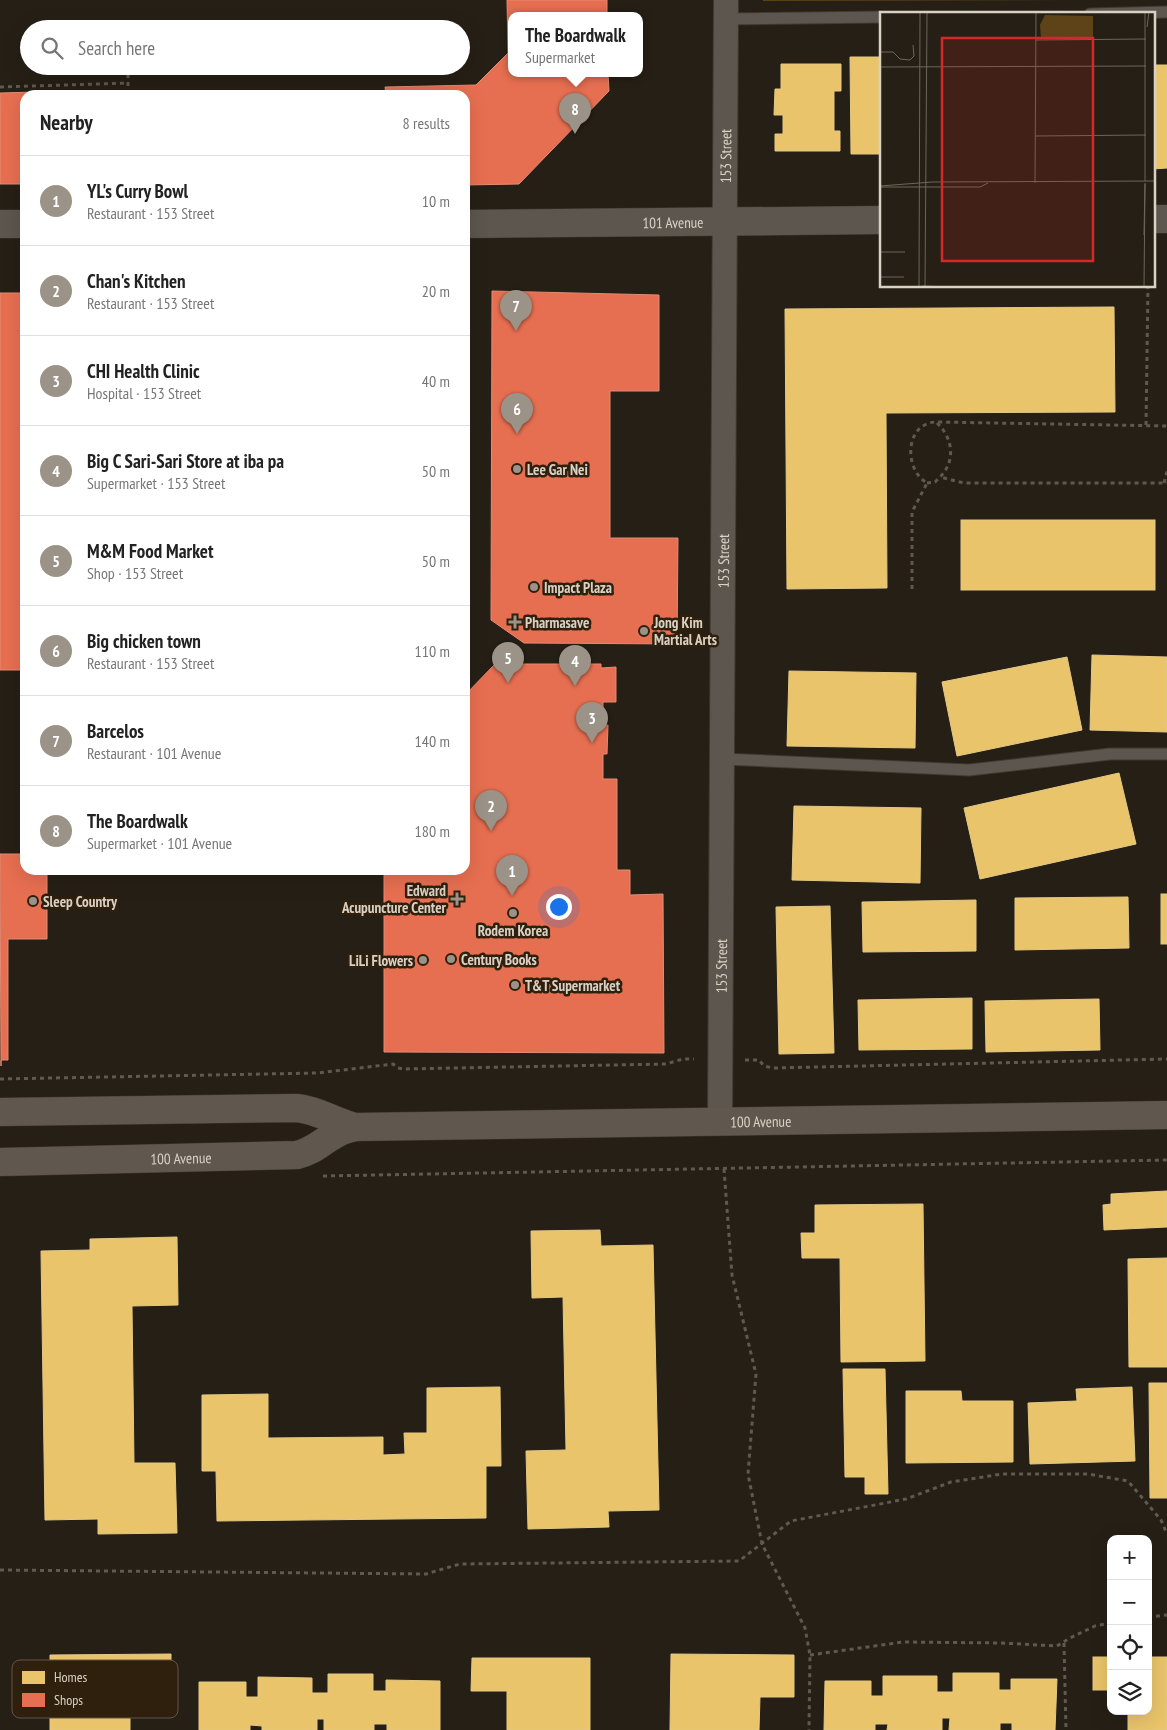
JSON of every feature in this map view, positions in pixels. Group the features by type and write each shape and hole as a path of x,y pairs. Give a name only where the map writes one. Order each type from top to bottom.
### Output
{"main road":[{"name":"100 Avenue","path":"0,1112 297,1108 317,1112 355,1127"},
{"name":"100 Avenue","path":"0,1162 297,1155 316,1148 343,1130 355,1127 1167,1115"}],"street":[{"name":"153 Street","path":"720,1122 726,10"},
{"path":"1154,219 1167,219"},
{"name":"101 Avenue","path":"470,224 880,220"},
{"path":"0,224 20,224"}],"lane":[{"path":"726,10 880,17"},
{"path":"1154,12 1167,12"},
{"path":"723,759 969,770 1110,754 1167,754"}],"path":[{"path":"128,75 128,90"},
{"path":"0,87 128,83"},
{"path":"1146,425 1148,288"},
{"path":"937,422 945,432 950,445 949,466 935,482 927,483 922,480 913,466 911,453 914,436 928,422 937,422 1146,425 1167,426"},
{"path":"940,477 964,483 1166,483 1167,471"},
{"path":"912,589 912,512 927,483"},
{"path":"759,1060 764,1066 773,1068 1167,1059"},
{"path":"0,1079 318,1073 393,1064 403,1069 666,1064 683,1060"},
{"path":"318,1176 1167,1160"},
{"path":"724,1168 732,1275 756,1374 748,1474 762,1544 805,1628 810,1655 809,1730"},
{"path":"0,1570 426,1574 460,1564 739,1561 791,1521 906,1500 950,1482 1002,1474 1088,1474 1128,1480 1161,1520 1167,1534"},
{"path":"1152,1617 1167,1615"},
{"path":"810,1655 903,1642 1002,1643 1057,1646 1095,1626 1107,1624"},
{"path":"1064,1642 1066,1730"}],"shaded area":[{"path":"763,0 1068,0 763,1"}],"building: Homes":[{"path":"850,57 880,57 880,154 851,154"},
{"path":"781,64 841,64 841,91 834,91 834,131 840,131 840,151 775,151 775,134 783,134 783,115 774,115 775,89 781,89"},
{"path":"1154,65 1167,65 1167,168 1154,169"},
{"path":"1114,307 1115,412 886,413 887,588 787,589 785,309"},
{"path":"961,520 1155,520 1155,590 961,590"},
{"path":"1092,655 1167,657 1167,732 1090,730"},
{"path":"1067,657 1082,730 957,756 942,682"},
{"path":"789,671 916,673 915,748 787,746"},
{"path":"1119,773 1136,844 980,879 964,808"},
{"path":"794,806 921,808 920,883 792,880"},
{"path":"1161,894 1167,894 1167,944 1161,944"},
{"path":"1128,897 1129,948 1015,950 1015,898"},
{"path":"976,900 976,951 863,952 862,902"},
{"path":"830,906 834,1053 779,1054 776,907"},
{"path":"972,998 972,1049 859,1050 858,1000"},
{"path":"1099,999 1100,1050 986,1052 985,1001"},
{"path":"1167,1191 1167,1227 1104,1230 1103,1205 1111,1204 1111,1194"},
{"path":"923,1204 925,1361 841,1362 840,1258 802,1258 801,1233 815,1233 815,1205"},
{"path":"600,1230 601,1246 653,1245 659,1510 608,1511 609,1527 528,1529 526,1451 566,1450 563,1297 532,1298 531,1231"},
{"path":"177,1237 178,1305 132,1306 134,1463 175,1463 177,1533 98,1534 98,1519 45,1520 41,1251 90,1250 90,1239"},
{"path":"1167,1258 1167,1367 1129,1367 1128,1259"},
{"path":"843,1369 885,1369 888,1494 865,1494 865,1477 845,1477"},
{"path":"1149,1383 1167,1383 1167,1498 1150,1498"},
{"path":"500,1387 501,1466 486,1466 486,1518 217,1521 216,1471 202,1471 202,1395 268,1394 268,1438 383,1437 383,1455 405,1454 404,1433 427,1433 427,1388"},
{"path":"1132,1387 1135,1461 1030,1464 1028,1403 1077,1401 1076,1389"},
{"path":"906,1391 961,1391 962,1401 1013,1401 1013,1462 906,1463"},
{"path":"171,1654 171,1660 50,1660 50,1655"},
{"path":"671,1654 794,1655 794,1697 760,1697 759,1730 670,1730"},
{"path":"1093,1657 1107,1657 1107,1690 1093,1690"},
{"path":"1152,1657 1167,1657 1167,1730 1128,1730 1128,1715 1152,1715"},
{"path":"472,1658 590,1658 590,1730 507,1730 507,1691 471,1691"},
{"path":"953,1673 999,1673 999,1690 1011,1690 1011,1679 1057,1679 1055,1730 1012,1730 1012,1723 1000,1723 1000,1730 949,1730 950,1718 942,1718 942,1730 887,1730 888,1724 875,1724 875,1730 824,1730 825,1681 871,1681 871,1696 883,1696 883,1676 937,1676 937,1692 953,1692"},
{"path":"328,1674 373,1674 373,1691 386,1691 386,1680 440,1681 440,1730 387,1730 387,1724 374,1724 374,1730 324,1730 324,1719 317,1719 317,1730 262,1730 262,1726 250,1725 250,1730 199,1730 199,1682 246,1682 246,1697 258,1697 258,1677 312,1678 312,1693 328,1693"},
{"path":"50,1718 130,1718 130,1730 50,1730"}],"building: Shops":[{"path":"507,0 607,0 607,12 508,12 508,53"},
{"path":"508,53 508,77 608,77 609,91 519,184 470,185 470,90 385,90 385,87 476,85"},
{"path":"20,92 20,184 0,184 0,93"},
{"path":"492,291 659,295 659,391 610,391 610,538 678,538 677,644 524,643 491,620"},
{"path":"0,293 20,293 20,670 0,670"},
{"path":"495,664 601,664 601,668 616,667 616,702 603,702 603,725 608,725 607,754 603,754 603,779 617,779 617,870 630,870 630,895 663,894 664,1053 384,1052 384,875 470,875 470,690"},
{"path":"0,854 20,854 20,875 47,875 47,939 8,939 8,1060 1,1060 1,1066"}],"place":[{"name":"The Boardwalk","path":"575,134"},
{"name":"Barcelos","path":"516,331"},
{"name":"Big chicken town","path":"517,434"},
{"name":"Lee Gar Nei","path":"517,469"},
{"name":"Impact Plaza","path":"534,587"},
{"name":"Pharmasave","path":"515,622"},
{"name":"Jong Kim Martial Arts","path":"644,631"},
{"name":"M&M Food Market","path":"508,683"},
{"name":"Big C Sari-Sari Store at iba pa","path":"575,686"},
{"name":"CHI Health Clinic","path":"592,743"},
{"name":"Chan's Kitchen","path":"491,831"},
{"name":"YL's Curry Bowl","path":"512,896"},
{"name":"Edward Acupuncture Center","path":"457,899"},
{"name":"Sleep Country","path":"33,901"},
{"name":"Rodem Korea","path":"513,913"},
{"name":"Century Books","path":"451,959"},
{"name":"LiLi Flowers","path":"423,960"},
{"name":"T&T Supermarket","path":"515,985"}]}
